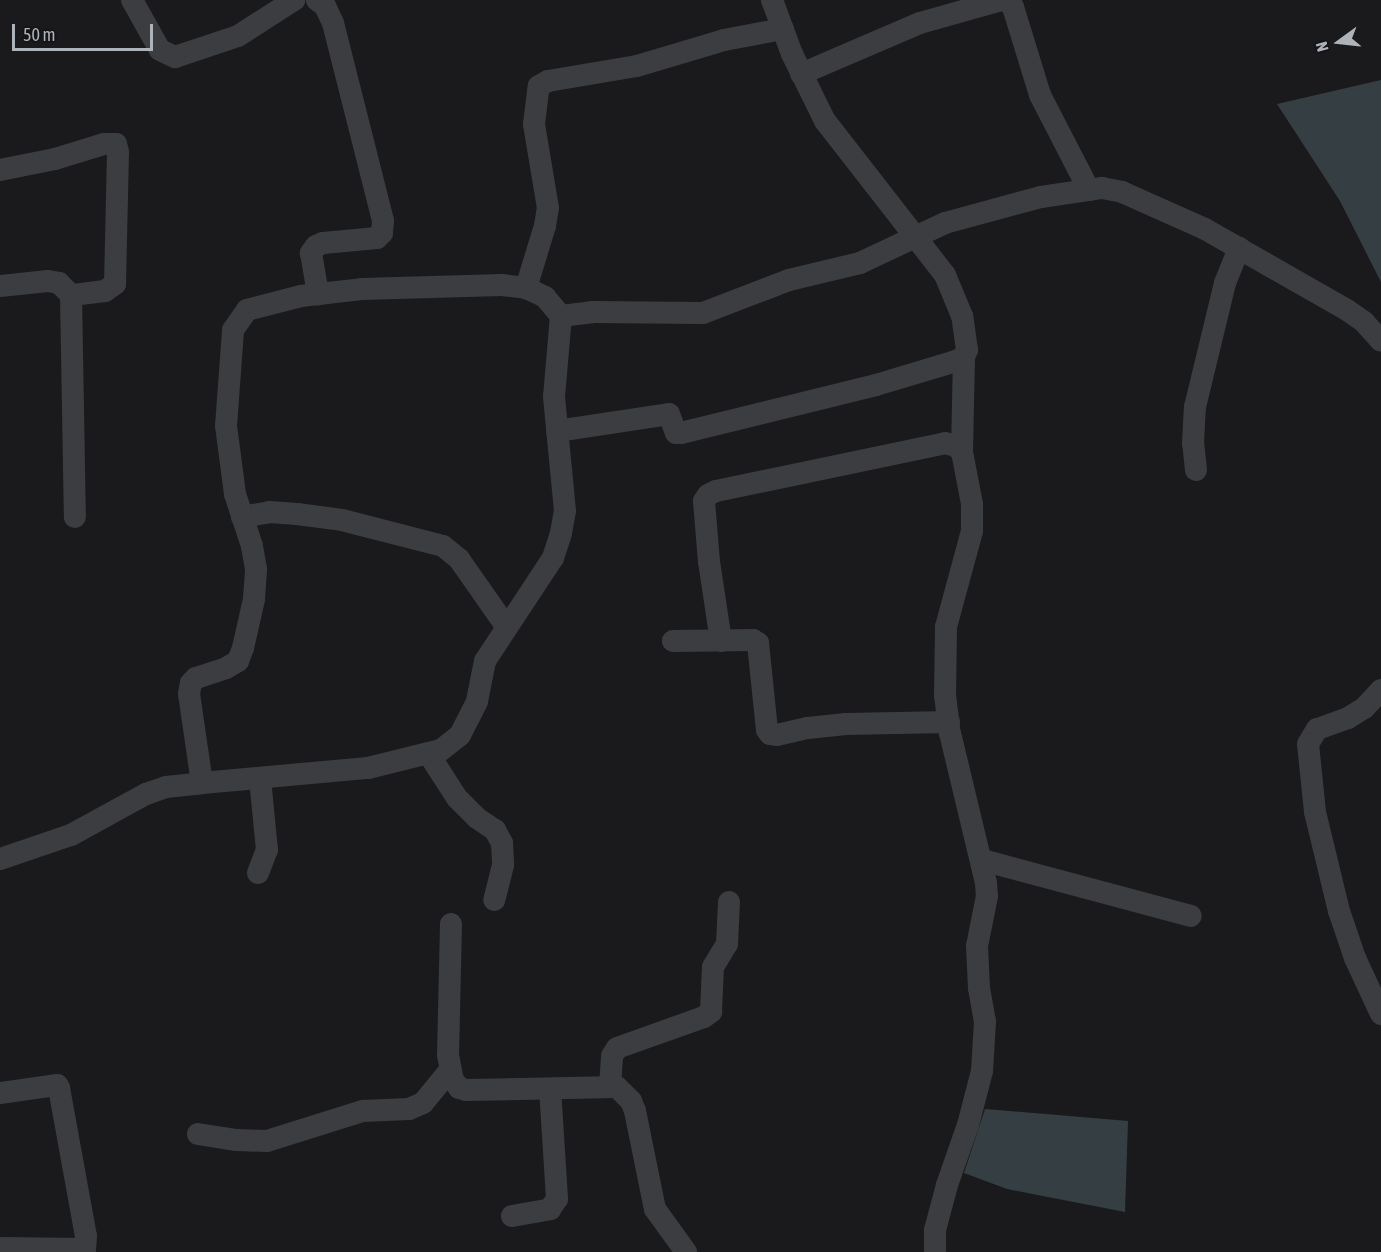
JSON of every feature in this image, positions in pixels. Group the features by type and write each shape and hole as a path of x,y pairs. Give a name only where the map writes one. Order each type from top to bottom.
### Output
{"street":[{"path":"132,0 160,50 175,57 238,36 294,0"},
{"path":"317,0 325,6 333,23 383,221 382,233 377,238 316,246 311,253 318,294"},
{"path":"772,0 801,74 825,121 945,275 956,295 966,339 962,452 973,520 946,627 944,658 949,722 982,860 987,896 977,946 985,1022 982,1071 969,1125 938,1218 935,1252"},
{"path":"801,74 920,23 1004,0 1013,7 1040,95 1089,190"},
{"path":"526,288 545,226 548,208 534,124 539,86 548,81 637,66 724,40 783,29"},
{"path":"0,170 55,159 104,144 116,144 118,152 115,284 105,291 71,295"},
{"path":"561,316 592,312 703,313 789,280 860,263 929,229 1000,206 1102,188 1122,192 1205,229 1347,310 1364,322 1381,341"},
{"path":"1196,470 1192,443 1195,407 1225,283 1239,248"},
{"path":"0,286 48,281 59,283 71,295 75,517"},
{"path":"0,859 71,835 146,794 166,787 368,768 441,750 460,735 470,720 477,702 485,661 553,558 561,533 565,511 554,397 561,316 545,297 526,288 502,285 424,285 318,294 247,310 233,330 226,426 235,494 252,546 256,568 254,599 238,661 196,678 191,683 189,694 202,783"},
{"path":"557,431 669,414 676,433 681,433 876,385 964,357"},
{"path":"721,641 709,562 704,501 708,495 945,443 956,446 962,452"},
{"path":"242,517 269,512 342,520 443,546 459,559 506,626"},
{"path":"673,641 753,640 758,643 767,730 770,734 777,735 808,728 846,724 949,722"},
{"path":"1381,690 1364,708 1348,718 1317,729 1308,744 1315,812 1339,911 1355,958 1381,1014"},
{"path":"428,753 457,798 477,818 495,830 502,843 503,865 494,900"},
{"path":"258,873 267,850 260,779"},
{"path":"982,860 1191,916"},
{"path":"610,1086 612,1056 617,1048 704,1017 711,1012 713,967 728,944 729,902"},
{"path":"450,924 448,1055 450,1070 459,1088 466,1090 617,1087 631,1101 655,1209 686,1252"},
{"path":"198,1134 237,1140 267,1141 363,1111 409,1109 423,1103 450,1070"},
{"path":"0,1093 57,1085 59,1088 86,1236 95,1251"},
{"path":"512,1216 550,1209 558,1199 550,1089"},
{"path":"0,1248 95,1251"}],"shaded area":[{"path":"1381,80 1381,282 1340,201 1277,104"},
{"path":"985,1109 1128,1121 1125,1212 1007,1189 964,1173"}]}
